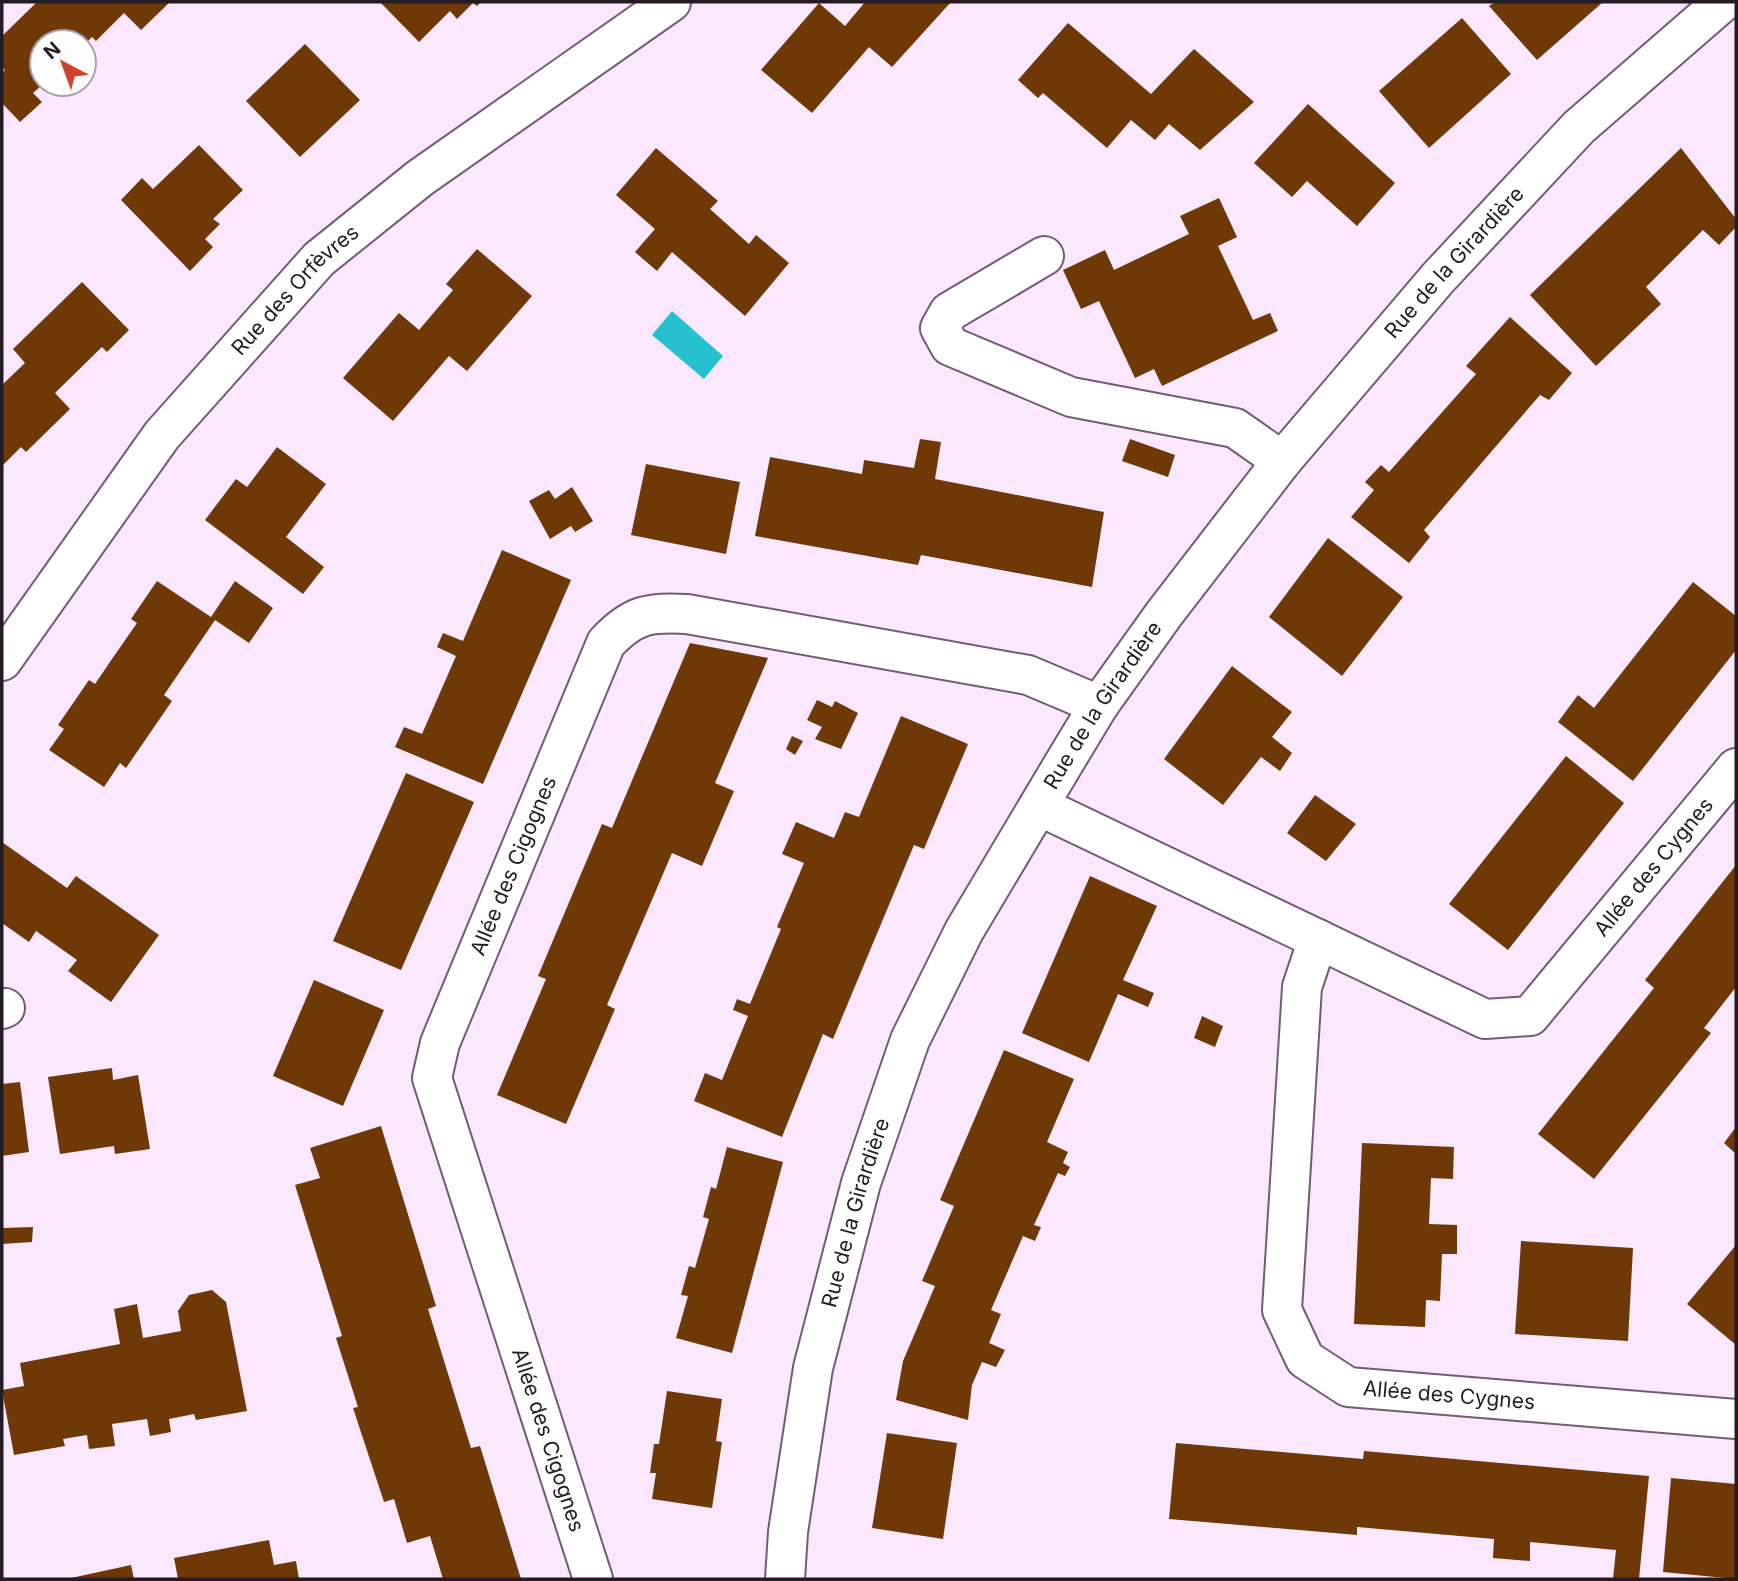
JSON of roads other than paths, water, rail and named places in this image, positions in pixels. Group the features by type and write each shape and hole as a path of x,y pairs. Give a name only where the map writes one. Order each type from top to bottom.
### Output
{"street":[{"name":"Rue des Orfèvres","path":"2,661 162,435 319,259 420,178 671,2"},
{"name":"Rue de la Girardière","path":"785,1579 788,1532 813,1368 861,1183 910,1040 964,931 1099,705 1164,614 1282,461 1438,278 1579,127 1723,2"},
{"path":"1044,256 949,312 940,328 950,346 1071,397 1235,428 1282,461"},
{"name":"Allée des Cigognes","path":"593,1579 432,1078 440,1043 606,643 621,627 650,612 687,614 1028,675 1099,705"},
{"name":"Allée des Cygnes","path":"1039,806 1485,1019 1530,1016 1736,768"},
{"name":"Allée des Cygnes","path":"1318,939 1302,987 1282,1310 1306,1359 1348,1387 1736,1419"}],"water":[{"path":"672,311 723,356 704,379 652,335"}]}
